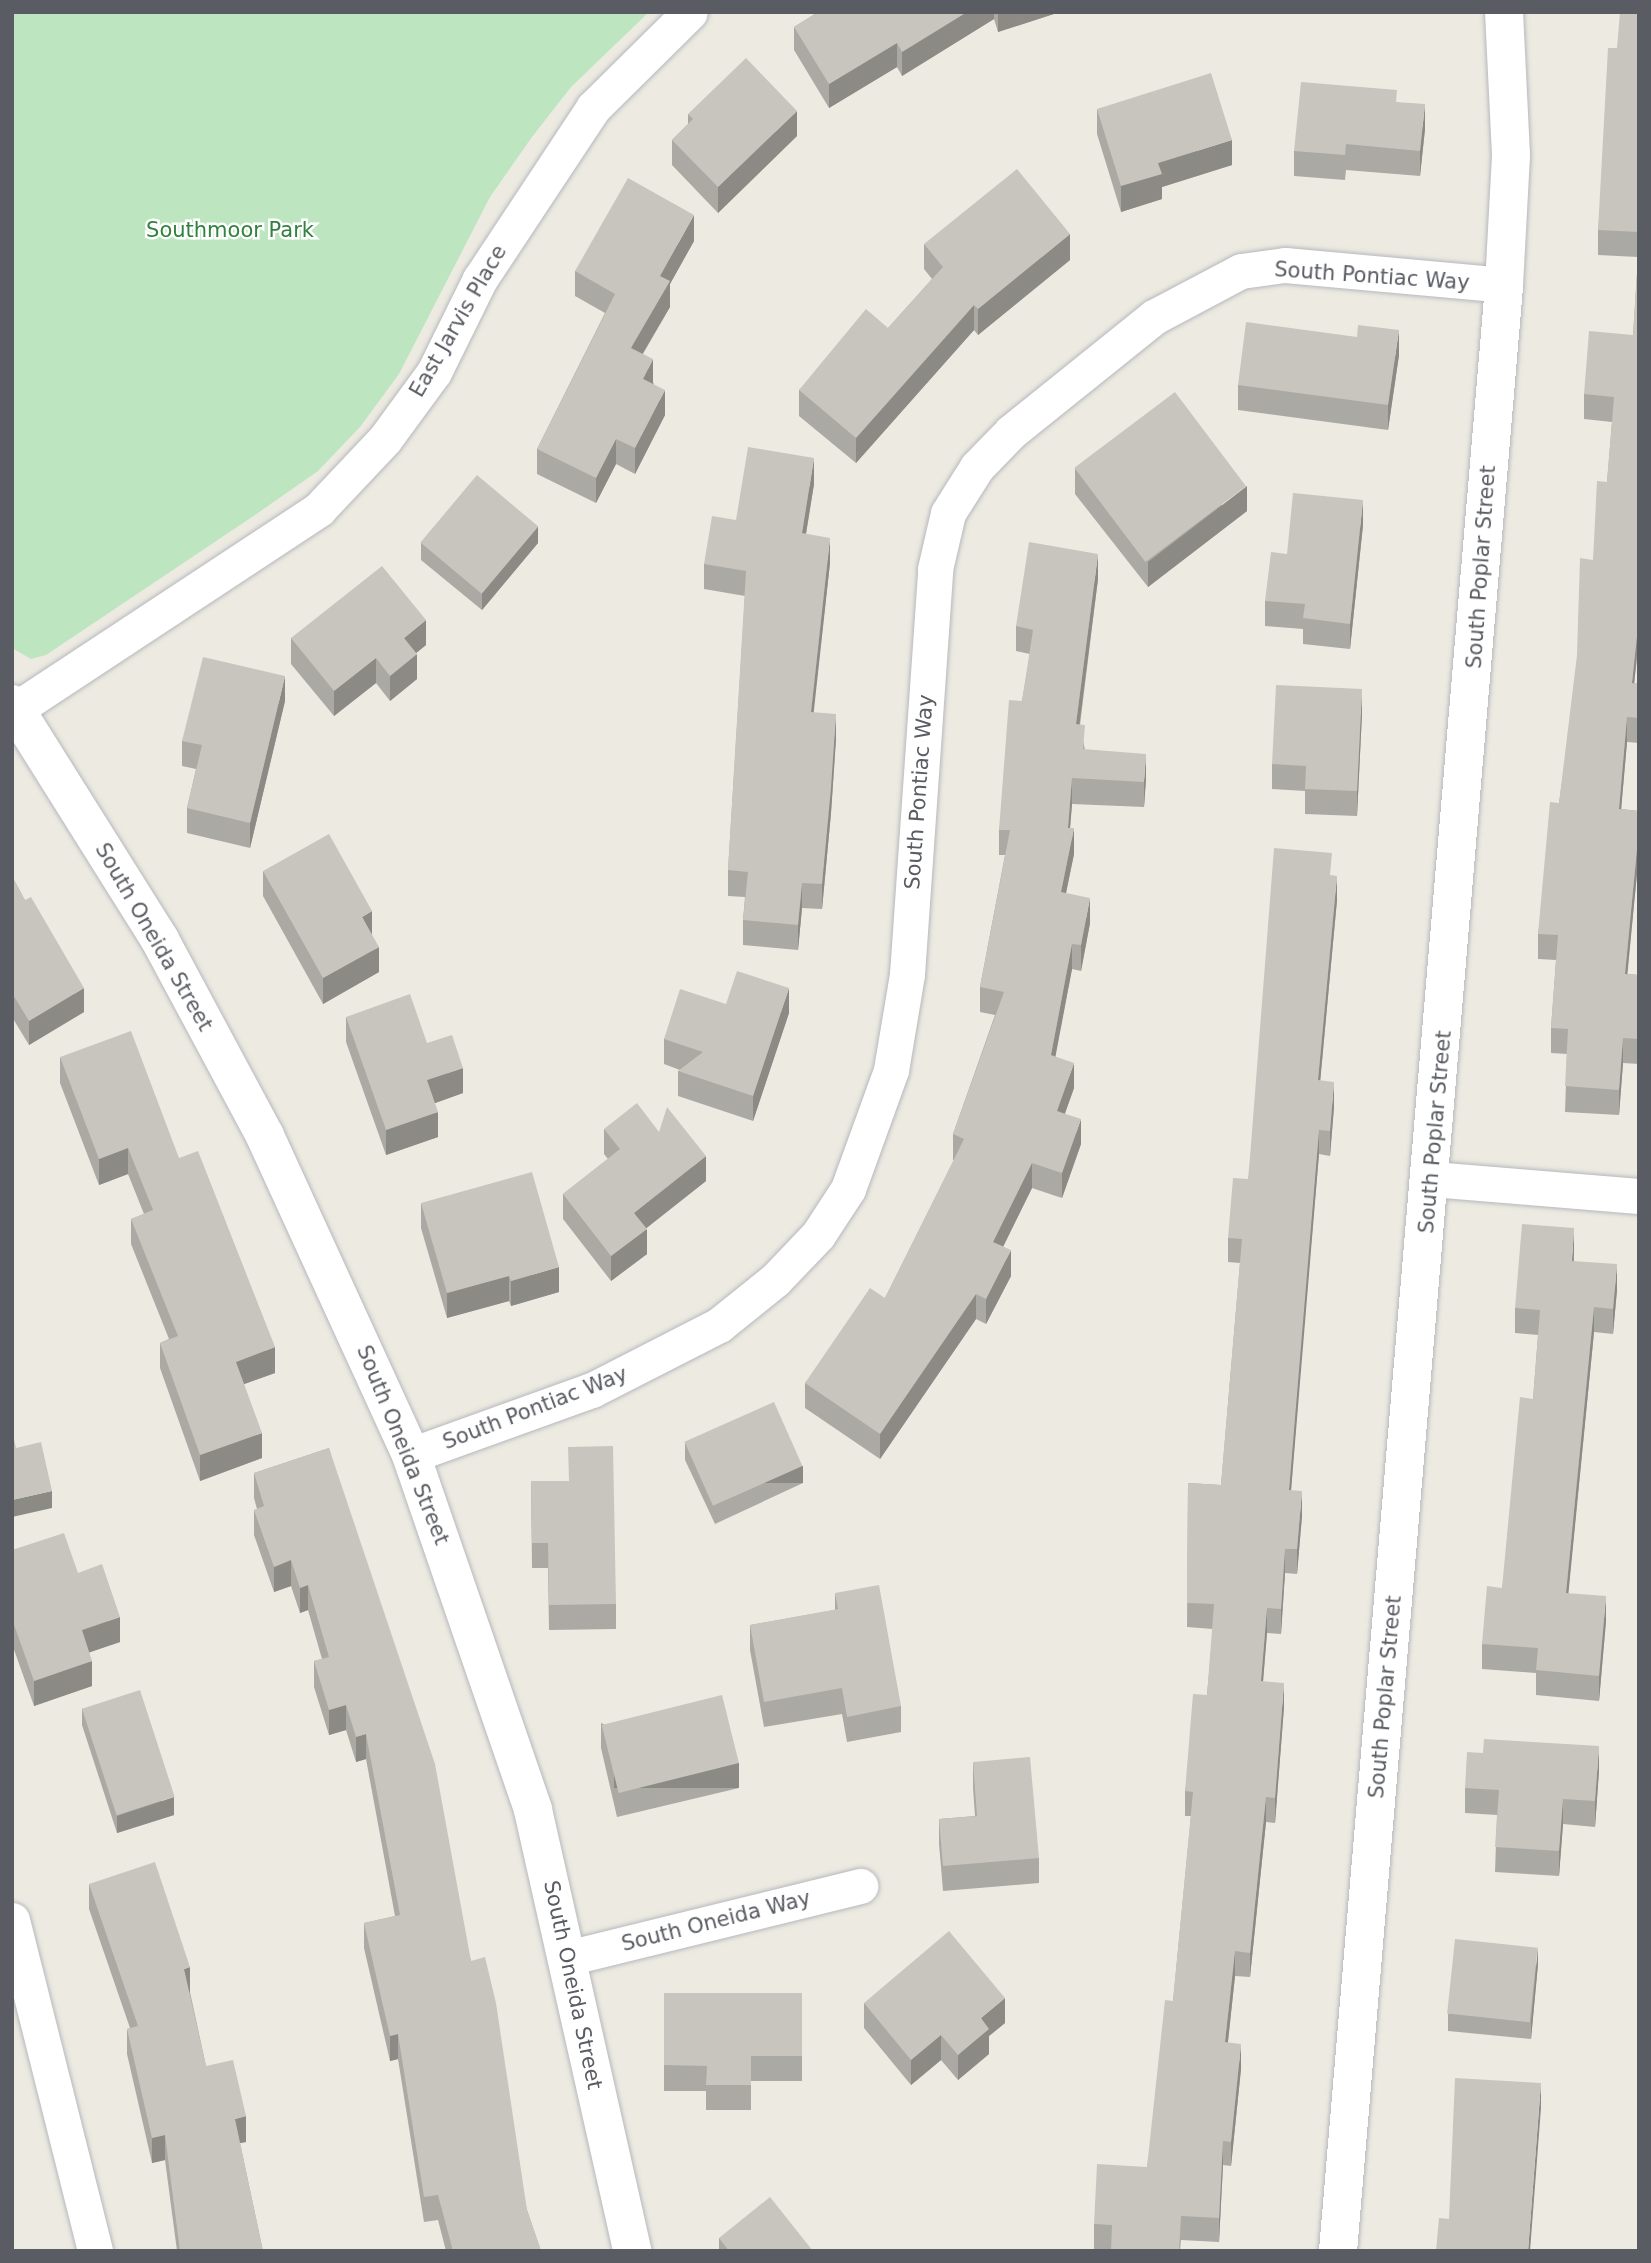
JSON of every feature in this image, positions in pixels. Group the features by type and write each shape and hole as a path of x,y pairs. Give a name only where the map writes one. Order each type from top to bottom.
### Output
{"street":[{"name":"East Jarvis Place","path":"14,706 319,509 386,439 434,372 480,279 593,108 690,12"},
{"name":"South Poplar Street","path":"1338,2251 1431,1179 1504,285 1511,155 1504,12"},
{"name":"South Pontiac Way","path":"411,1455 592,1390 719,1325 775,1280 818,1235 848,1189 891,1070 907,974 935,569 948,513 977,467 1011,432 1154,317 1241,271 1286,265 1504,285"},
{"name":"South Oneida Street","path":"14,706 160,940 252,1112 411,1455 533,1810 571,1957 632,2251"},
{"path":"1431,1179 1639,1196"},
{"name":"South Oneida Way","path":"571,1957 860,1886"},
{"path":"12,1920 95,2251"}],"green space":[{"name":"Southmoor Park","path":"12,12 649,12 571,87 532,137 490,197 399,374 360,427 318,471 46,655 31,659 12,648"}],"building":[{"path":"818,12 967,12 902,52 897,43 829,84 794,27"},
{"path":"1620,12 1639,12 1639,232 1598,230 1608,48 1617,48"},
{"path":"746,58 797,111 718,187 672,140 693,119 688,114"},
{"path":"1211,73 1232,140 1158,163 1162,174 1121,186 1097,109"},
{"path":"1301,82 1397,90 1396,102 1425,104 1420,151 1346,144 1345,155 1294,151"},
{"path":"1017,169 1070,234 978,309 974,305 856,438 799,390 866,309 888,328 943,267 924,244"},
{"path":"628,178 694,215 660,276 670,281 631,348 653,359 643,379 665,390 635,448 616,439 596,478 537,449 615,294 575,271"},
{"path":"1639,243 1639,618 1632,683 1639,684 1639,718 1627,717 1619,809 1639,811 1625,974 1639,975 1639,1039 1623,1038 1619,1090 1565,1086 1568,1029 1551,1028 1558,935 1538,934 1550,802 1559,803 1577,655 1580,558 1593,560 1597,481 1607,482 1614,397 1584,394 1589,331 1633,335"},
{"path":"1246,322 1357,337 1358,325 1399,330 1388,405 1238,385"},
{"path":"1175,392 1246,486 1145,562 1074,468"},
{"path":"748,447 814,458 802,533 830,538 811,712 836,714 831,788 822,884 802,883 798,925 743,920 748,872 728,870 746,571 704,564 712,516 736,520"},
{"path":"477,475 538,526 482,594 420,542"},
{"path":"1293,493 1363,500 1350,624 1303,618 1305,604 1265,601 1271,552 1287,554"},
{"path":"1029,542 1098,554 1076,724 1085,725 1083,749 1146,754 1144,782 1072,778 1068,828 1074,828 1061,892 1090,898 1081,945 1072,944 1051,1055 1074,1063 1057,1111 1081,1119 1062,1173 1032,1163 993,1242 1011,1250 986,1299 976,1294 880,1434 805,1383 870,1288 885,1298 964,1139 953,1134 1004,992 980,987 1010,830 999,830 1009,700 1022,701 1033,630 1016,626"},
{"path":"382,566 426,620 404,638 417,654 390,676 376,658 334,691 291,638"},
{"path":"203,657 285,676 250,823 187,808 202,745 182,741"},
{"path":"1276,685 1362,689 1357,791 1305,789 1306,766 1272,764"},
{"path":"329,834 372,911 362,917 379,947 323,978 263,871"},
{"path":"1274,848 1332,853 1330,875 1337,876 1318,1080 1334,1082 1330,1131 1319,1130 1289,1490 1302,1491 1297,1549 1285,1549 1281,1609 1267,1608 1261,1681 1284,1683 1275,1798 1266,1797 1250,1953 1235,1951 1225,2042 1241,2044 1231,2142 1223,2141 1219,2218 1181,2216 1179,2251 1111,2251 1112,2225 1094,2224 1097,2164 1147,2167 1165,2000 1173,2001 1193,1792 1185,1791 1193,1694 1207,1695 1214,1604 1187,1603 1188,1483 1221,1485 1242,1239 1228,1238 1233,1178 1248,1179"},
{"path":"12,876 25,900 31,897 84,988 29,1021 12,993"},
{"path":"737,971 789,988 753,1096 678,1071 703,1052 664,1039 680,989 726,1004"},
{"path":"410,994 427,1043 452,1035 463,1068 427,1080 438,1112 386,1130 346,1017"},
{"path":"131,1031 179,1158 198,1151 275,1347 236,1362 262,1433 200,1455 160,1343 178,1336 131,1219 153,1210 128,1148 99,1159 60,1057"},
{"path":"637,1103 659,1132 667,1107 706,1156 634,1213 647,1229 611,1256 563,1194 620,1149 604,1129"},
{"path":"532,1172 559,1267 511,1281 509,1276 447,1293 421,1203"},
{"path":"1522,1224 1574,1228 1572,1261 1617,1264 1613,1309 1594,1307 1566,1593 1606,1596 1599,1676 1536,1670 1538,1648 1482,1644 1487,1586 1502,1588 1520,1397 1533,1399 1540,1310 1515,1308"},
{"path":"774,1402 802,1466 713,1506 684,1442"},
{"path":"12,1430 16,1448 41,1442 52,1491 12,1500"},
{"path":"613,1446 616,1604 549,1605 548,1543 532,1543 531,1481 569,1481 568,1447"},
{"path":"329,1448 435,1764 471,1961 485,1957 496,2003 527,2210 541,2251 453,2251 438,2195 424,2197 398,2034 390,2036 364,1923 400,1915 366,1734 356,1737 346,1705 329,1710 314,1661 329,1657 308,1585 300,1588 291,1560 274,1567 254,1510 264,1506 254,1473"},
{"path":"64,1533 78,1573 102,1564 120,1617 82,1630 92,1661 34,1681 12,1619 12,1550"},
{"path":"879,1585 901,1706 847,1717 842,1688 764,1702 750,1625 838,1609 835,1593"},
{"path":"140,1690 175,1797 117,1815 82,1709"},
{"path":"722,1695 739,1763 619,1793 602,1725"},
{"path":"1484,1739 1599,1746 1595,1801 1563,1799 1559,1851 1495,1847 1499,1790 1465,1788 1467,1752 1483,1753"},
{"path":"1030,1757 1039,1858 943,1866 939,1819 977,1816 973,1762"},
{"path":"155,1862 190,1967 184,1969 206,2066 233,2060 246,2116 235,2119 263,2251 180,2251 165,2135 152,2138 127,2029 138,2026 89,1884"},
{"path":"949,1931 1005,1998 981,2018 989,2029 958,2055 941,2035 911,2060 864,2003"},
{"path":"1455,1939 1538,1948 1530,2022 1447,2014"},
{"path":"664,1993 802,1993 802,2056 751,2056 751,2085 706,2085 707,2066 664,2065"},
{"path":"1455,2078 1541,2083 1528,2251 1436,2251 1439,2218 1449,2219"},
{"path":"770,2197 813,2251 729,2251 719,2238"}]}
